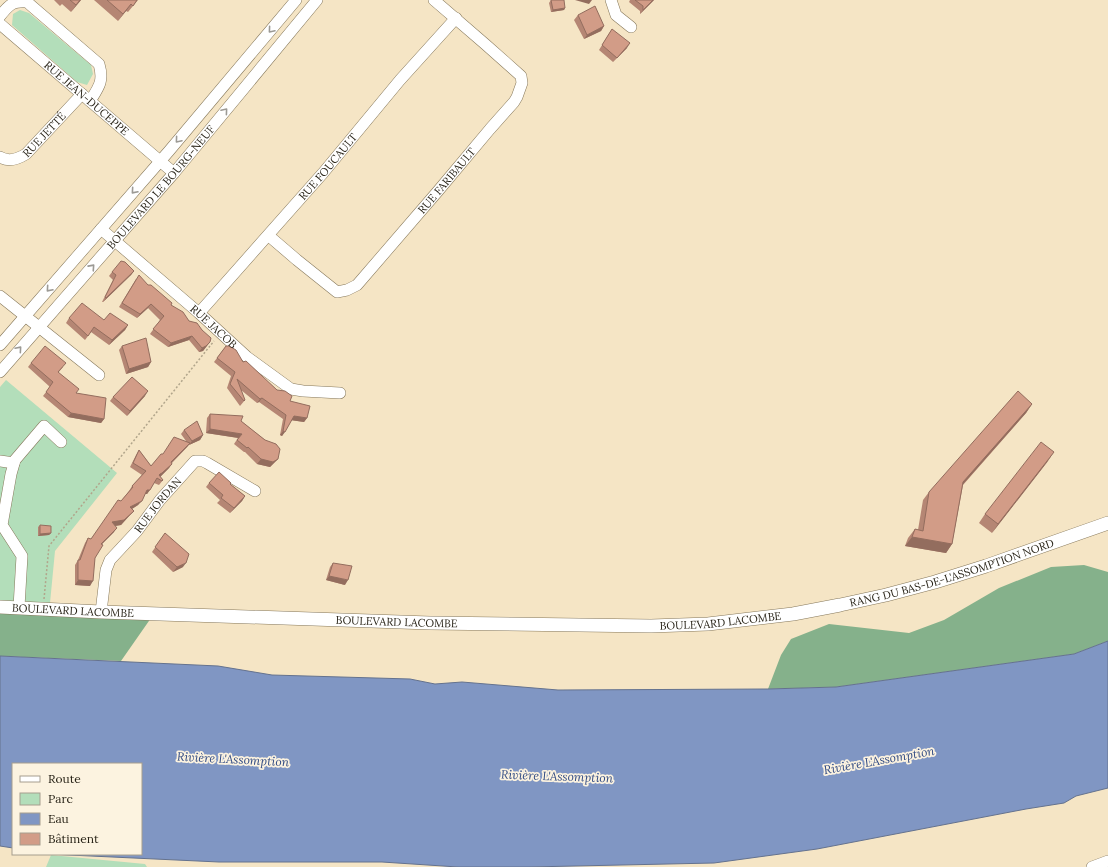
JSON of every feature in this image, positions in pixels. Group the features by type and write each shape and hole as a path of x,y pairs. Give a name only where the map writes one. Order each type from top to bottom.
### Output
{"main road":[{"name":"RANG DU BAS-DE-L'ASSOMPTION NORD","path":"794,614 865,600 934,582 993,564 1108,523"},
{"name":"BOULEVARD LACOMBE","path":"0,607 438,624 651,626 708,624 794,614"}],"street":[{"name":"BOULEVARD LE BOURG-NEUF","path":"0,345 160,161 296,0"},
{"name":"BOULEVARD LE BOURG-NEUF","path":"0,372 174,173 317,0"},
{"name":"RUE FARIBAULT","path":"269,236 338,292 352,288 364,278 514,102 522,84 521,76 434,0"},
{"path":"611,0 616,15 631,27"},
{"name":"RUE JETTÉ","path":"0,16 10,4 18,1 27,2 99,64 102,73 100,84 26,154 18,158 5,160 0,157"},
{"name":"RUE FOUCAULT","path":"199,313 269,236 400,80 456,18"},
{"name":"RUE JEAN-DUCEPPE","path":"0,24 174,173"},
{"name":"RUE JACOB","path":"101,229 221,332 247,357 291,389 340,393"},
{"path":"0,296 38,328 99,375"},
{"path":"19,607 22,556 2,525 11,474 15,460 44,426 61,442"},
{"path":"0,461 14,463"},
{"name":"RUE JORDAN","path":"101,612 106,570 110,560 137,531 160,500 195,461 203,461 255,491"},
{"path":"1092,867 1108,861"}],"path":[{"path":"43,608 49,546 221,332"}],"green space":[{"path":"20,10 29,13 91,65 93,74 87,85 77,82 12,25 13,14"},
{"path":"6,380 117,473 55,551 50,603 48,609 0,604 0,387"},
{"path":"1084,565 1108,572 1108,641 1074,654 836,687 768,689 781,655 791,639 829,624 909,633 944,620 999,588 1051,567"},
{"path":"0,606 158,608 121,661 0,656"},
{"path":"51,855 145,864 147,867 46,867"}],"water":[{"name":"Rivière L'Assomption","path":"1108,641 1108,788 1076,796 1064,803 817,849 714,863 529,867 458,867 382,862 219,862 69,855 142,855 142,763 12,763 12,848 0,846 0,656 218,666 272,675 410,679 435,684 462,682 558,690 768,689 836,687 1074,654"}],"building":[{"path":"70,0 80,0 76,5"},
{"path":"107,0 137,0 133,6 131,4 123,14"},
{"path":"551,0 564,0 565,8 553,10"},
{"path":"635,0 653,0 643,10 643,6"},
{"path":"595,6 604,26 587,35 578,15"},
{"path":"612,29 630,43 617,58 602,45"},
{"path":"121,261 125,262 134,271 106,298 105,297 116,275 112,272"},
{"path":"139,275 148,285 151,285 172,303 171,305 183,312 189,321 197,323 211,338 210,342 206,346 202,348 192,336 171,343 153,329 164,316 151,304 140,314 122,303"},
{"path":"82,303 104,320 110,313 128,325 112,340 94,327 88,336 69,318"},
{"path":"146,338 151,362 129,369 122,346"},
{"path":"45,346 66,363 58,372 79,389 76,393 106,398 104,419 71,413 46,392 53,382 31,363"},
{"path":"226,346 236,350 243,362 246,361 277,390 285,391 292,396 290,401 310,406 307,418 294,416 285,432 283,431 286,415 262,398 260,399 237,379 245,400 244,401 230,384 235,372 217,358"},
{"path":"132,377 148,391 130,411 113,397"},
{"path":"1018,391 1032,404 963,482 952,544 912,537 915,529 923,531 929,492"},
{"path":"210,414 243,416 241,421 265,440 276,444 280,449 278,459 273,462 261,459 248,447 247,448 237,440 242,434 210,429"},
{"path":"197,421 203,435 192,441 184,430"},
{"path":"174,437 190,443 171,462 172,464 159,475 163,480 162,481 157,478 150,490 147,490 142,501 130,507 134,511 124,520 112,522 117,528 101,544 103,545 95,558 93,581 78,580 78,560 80,560 88,538 91,539 118,500 121,501 146,471 133,463 139,450 151,466 161,454 163,454"},
{"path":"1041,442 1054,452 998,524 985,514"},
{"path":"219,472 231,483 230,484 245,496 234,508 221,498 223,495 209,483"},
{"path":"40,525 51,526 51,533 40,534"},
{"path":"165,533 189,554 186,563 177,567 155,547"},
{"path":"333,563 352,566 348,580 329,576"}]}
